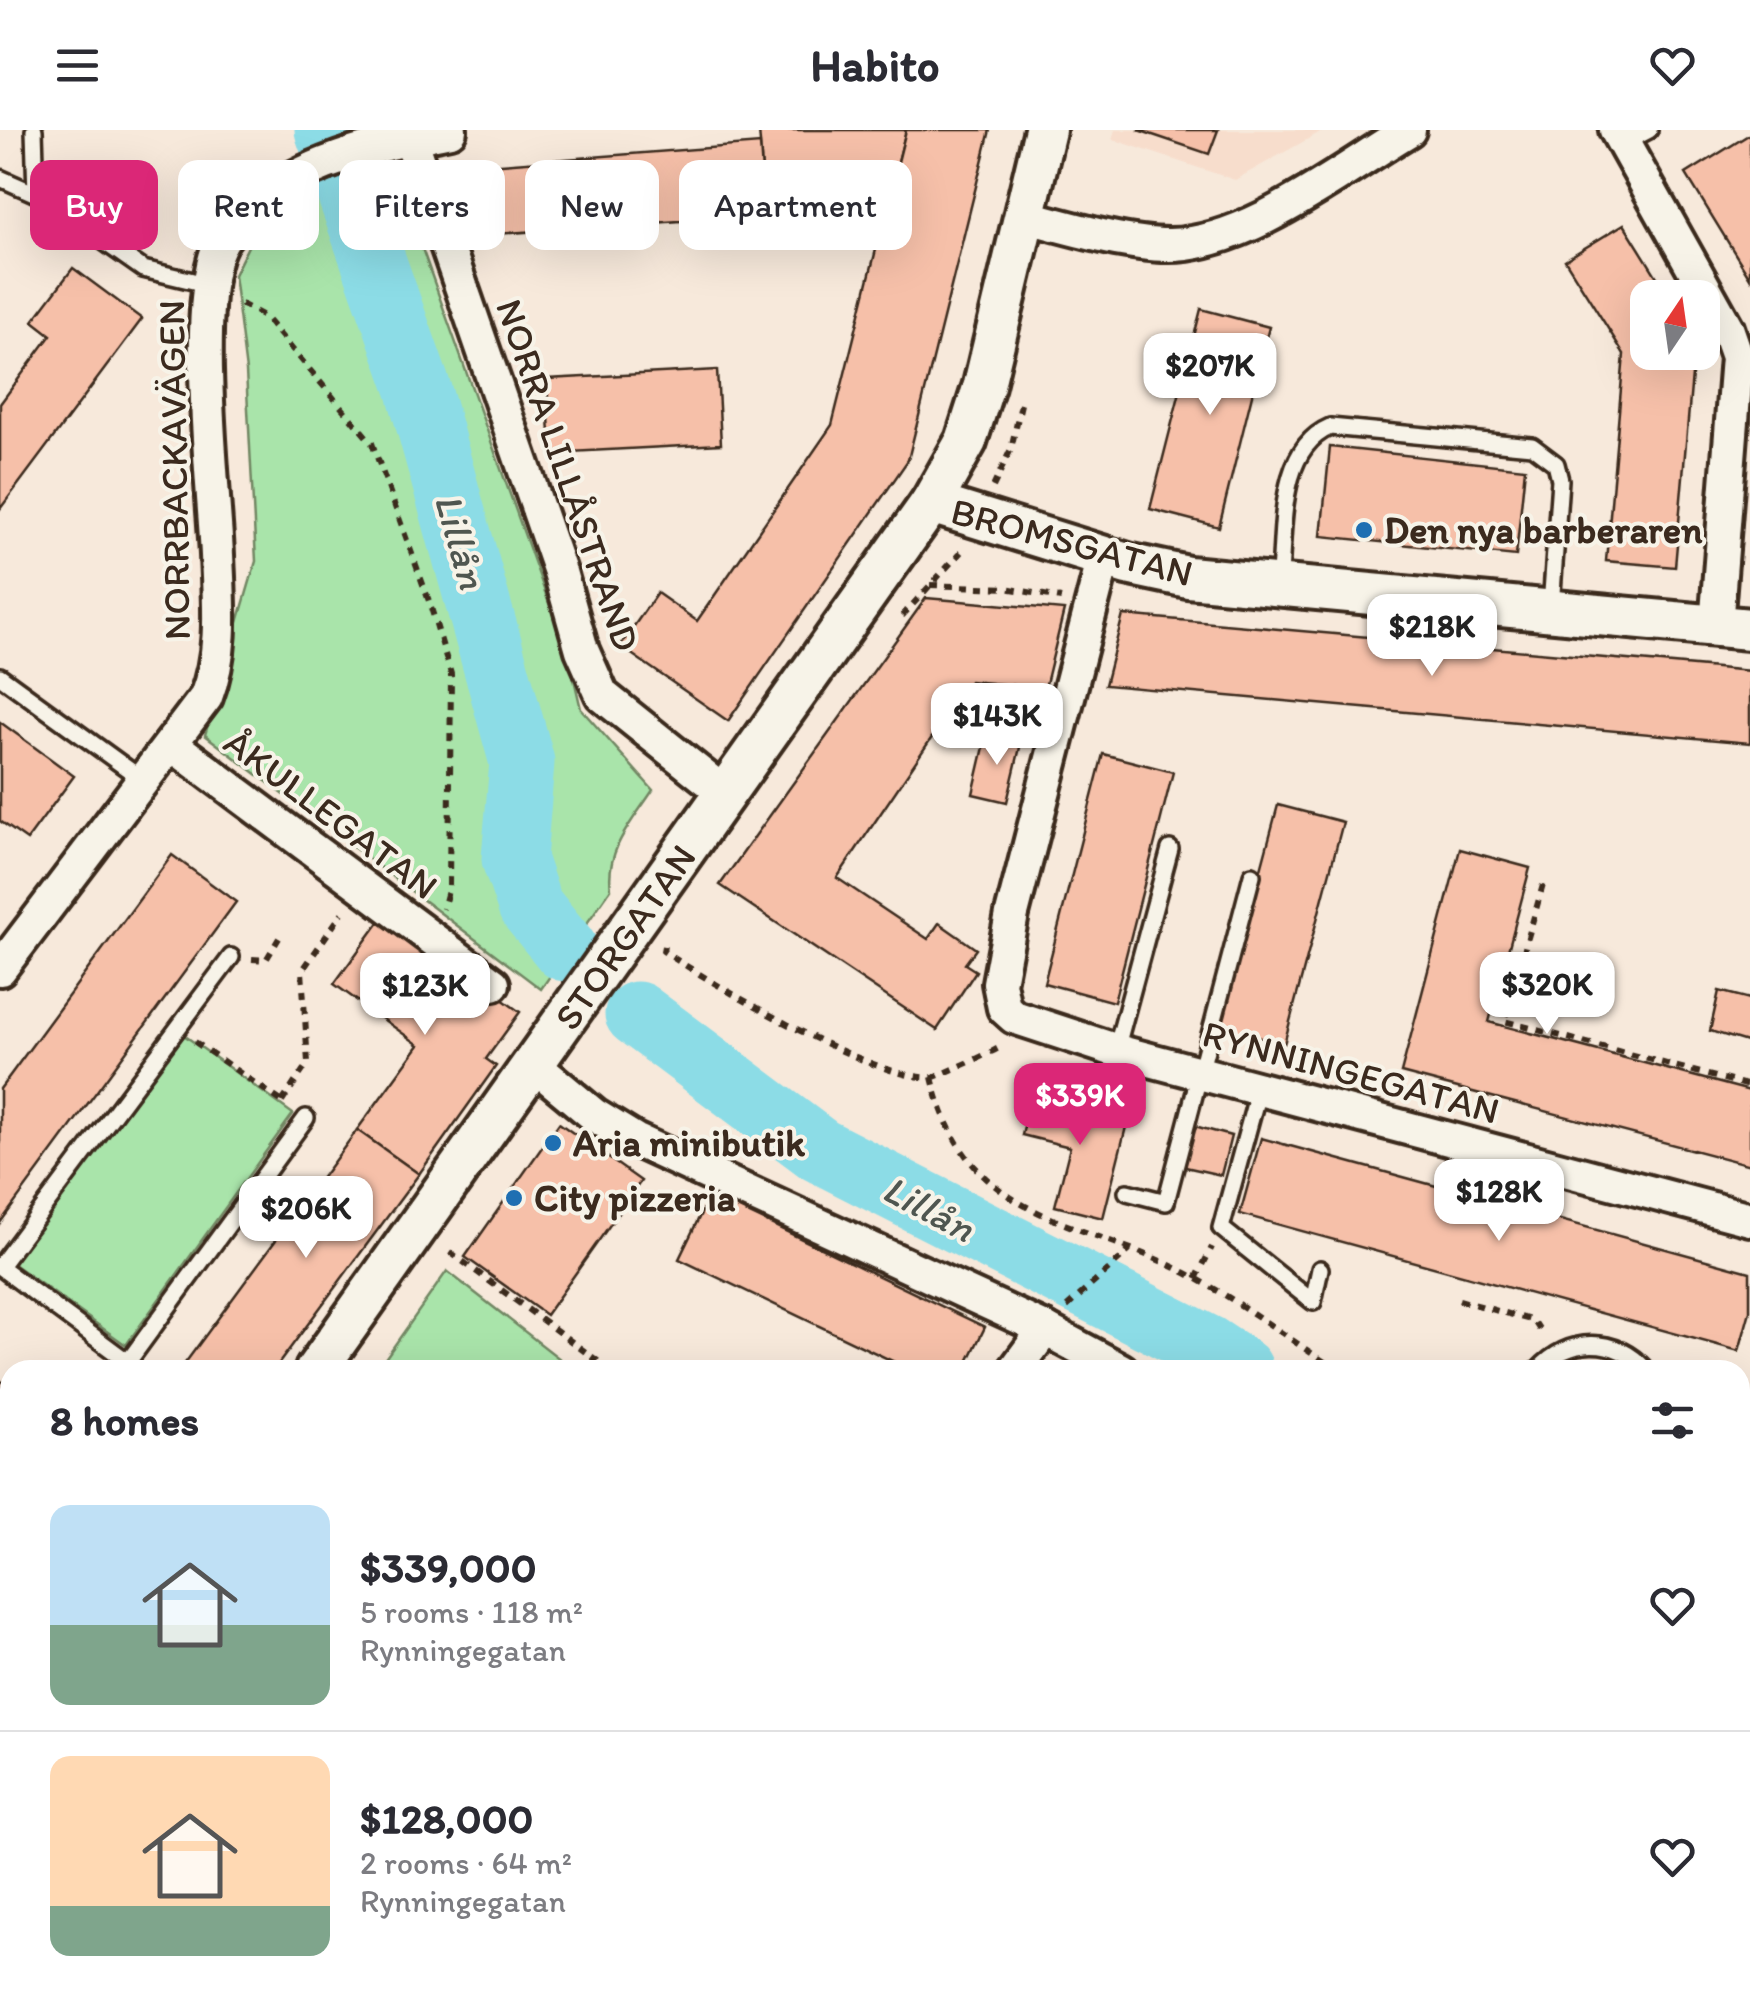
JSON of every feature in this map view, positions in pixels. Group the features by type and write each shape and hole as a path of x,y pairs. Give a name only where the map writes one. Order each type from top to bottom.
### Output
{"street":[{"name":"NORRBACKAVÄGEN","path":"0,968 206,697 220,652 207,314 222,240 249,208 300,176 399,137 450,130"},
{"name":"STORGATAN","path":"323,1360 931,503 966,441 1044,130"},
{"path":"1024,216 1167,246 1212,239 1255,221 1409,130"},
{"path":"1630,134 1727,328 1737,358 1740,455 1733,627"},
{"name":"NORRA LILLÅSTRAND","path":"399,137 602,695 727,794"},
{"name":"BROMSGATAN","path":"931,503 1104,557 1188,577 1733,627"},
{"path":"1092,603 1104,557"},
{"name":"RYNNINGEGATAN","path":"1092,603 1012,914 999,983 1002,999 1014,1017 1116,1050 1750,1218"},
{"name":"ÅKULLEGATAN","path":"170,744 493,984"},
{"path":"535,1066 594,1115 635,1140 1054,1320 1108,1360"},
{"path":"1024,1360 1054,1320"}],"lane":[{"path":"34,130 35,160"},
{"path":"0,178 30,191"},
{"path":"116,250 143,269 210,286"},
{"path":"1279,588 1293,465 1303,447 1330,427 1532,446 1548,454 1560,480 1550,612"},
{"path":"0,676 143,780"},
{"path":"1116,1050 1170,849"},
{"path":"1127,1192 1166,1202 1252,875"},
{"path":"118,1360 0,1266 230,957"},
{"path":"1259,1089 1221,1228 1313,1302 1320,1269"},
{"path":"129,1360 306,1118"},
{"path":"1547,1360 1555,1352 1583,1341 1637,1360"}],"path":[{"path":"210,286 264,316 372,443 429,601 451,674 449,887 434,940"},
{"path":"899,619 960,554"},
{"path":"930,585 1006,588 1092,603"},
{"path":"1543,885 1504,1022 1750,1086"},
{"path":"653,966 673,937"},
{"path":"266,960 280,938"},
{"path":"282,1102 308,1062 302,971 320,944"},
{"path":"663,951 812,1036 879,1064 932,1077 975,1056 993,1054"},
{"path":"176,1030 306,1118"},
{"path":"932,1077 938,1105 963,1152 1007,1198 1190,1276 1320,1360"},
{"path":"1054,1320 1130,1250"},
{"path":"450,1252 596,1360"},
{"path":"1459,1300 1534,1321 1555,1352"}],"shaded area":[{"path":"1115,130 1324,130 1235,180 1112,139"}],"green space":[{"path":"339,175 339,250 423,250 570,662 581,709 653,790 616,849 611,889 541,989 205,735 256,561 246,371 234,275 246,250 319,250 319,181"},
{"path":"177,1030 293,1114 126,1345 9,1261"},
{"path":"447,1271 561,1360 384,1360"}],"building":[{"path":"759,130 906,130 898,160 761,160"},
{"path":"906,130 990,130 908,460 728,721 620,646 657,593 697,621 832,425 876,250 912,250 912,160 898,160"},
{"path":"1138,130 1218,130 1209,154"},
{"path":"1750,134 1750,278 1686,174"},
{"path":"760,144 761,160 679,160 679,221 659,222 659,160 553,160"},
{"path":"525,162 525,232 505,233 505,164"},
{"path":"1624,224 1659,280 1630,280 1630,370 1692,370 1675,567 1606,561 1624,354 1565,260"},
{"path":"73,268 142,319 0,509 0,404 51,335 33,321"},
{"path":"1201,309 1269,327 1219,527 1150,509"},
{"path":"717,370 721,444 551,453 547,379"},
{"path":"1330,447 1525,468 1516,556 1321,536"},
{"path":"926,598 1064,610 1045,688 970,681 837,878 928,939 939,923 976,949 965,964 976,971 937,1030 720,885"},
{"path":"1123,615 1750,671 1750,743 1105,685"},
{"path":"0,722 74,776 27,840 0,821"},
{"path":"987,734 1021,743 1007,802 973,794"},
{"path":"1103,754 1173,772 1114,1002 1044,983"},
{"path":"1278,805 1343,822 1284,1044 1219,1027"},
{"path":"1460,849 1530,868 1489,1022 1750,1091 1750,1165 1401,1073"},
{"path":"172,855 236,902 0,1223 0,1089"},
{"path":"385,914 520,1012 486,1059 496,1066 419,1174 357,1130 419,1045 334,984"},
{"path":"1719,991 1750,999 1750,1043 1710,1031"},
{"path":"1033,1091 1129,1115 1103,1218 1055,1206 1070,1147 1022,1135"},
{"path":"559,1123 641,1181 546,1315 465,1257"},
{"path":"1191,1125 1231,1136 1221,1175 1181,1166"},
{"path":"357,1130 419,1174 281,1360 187,1360"},
{"path":"1261,1138 1750,1272 1750,1311 1739,1351 1240,1214"},
{"path":"710,1195 985,1327 969,1360 890,1360 679,1259"}],"waterway":[{"name":"Lillån","path":"327,130 418,387 522,762 514,859 530,906 565,949"},
{"name":"Lillån","path":"637,1014 819,1150 1226,1360"}],"place":[{"name":"Den nya barberaren","path":"1364,530"},
{"name":"Aria minibutik","path":"553,1143"},
{"name":"City pizzeria","path":"514,1198"}]}
